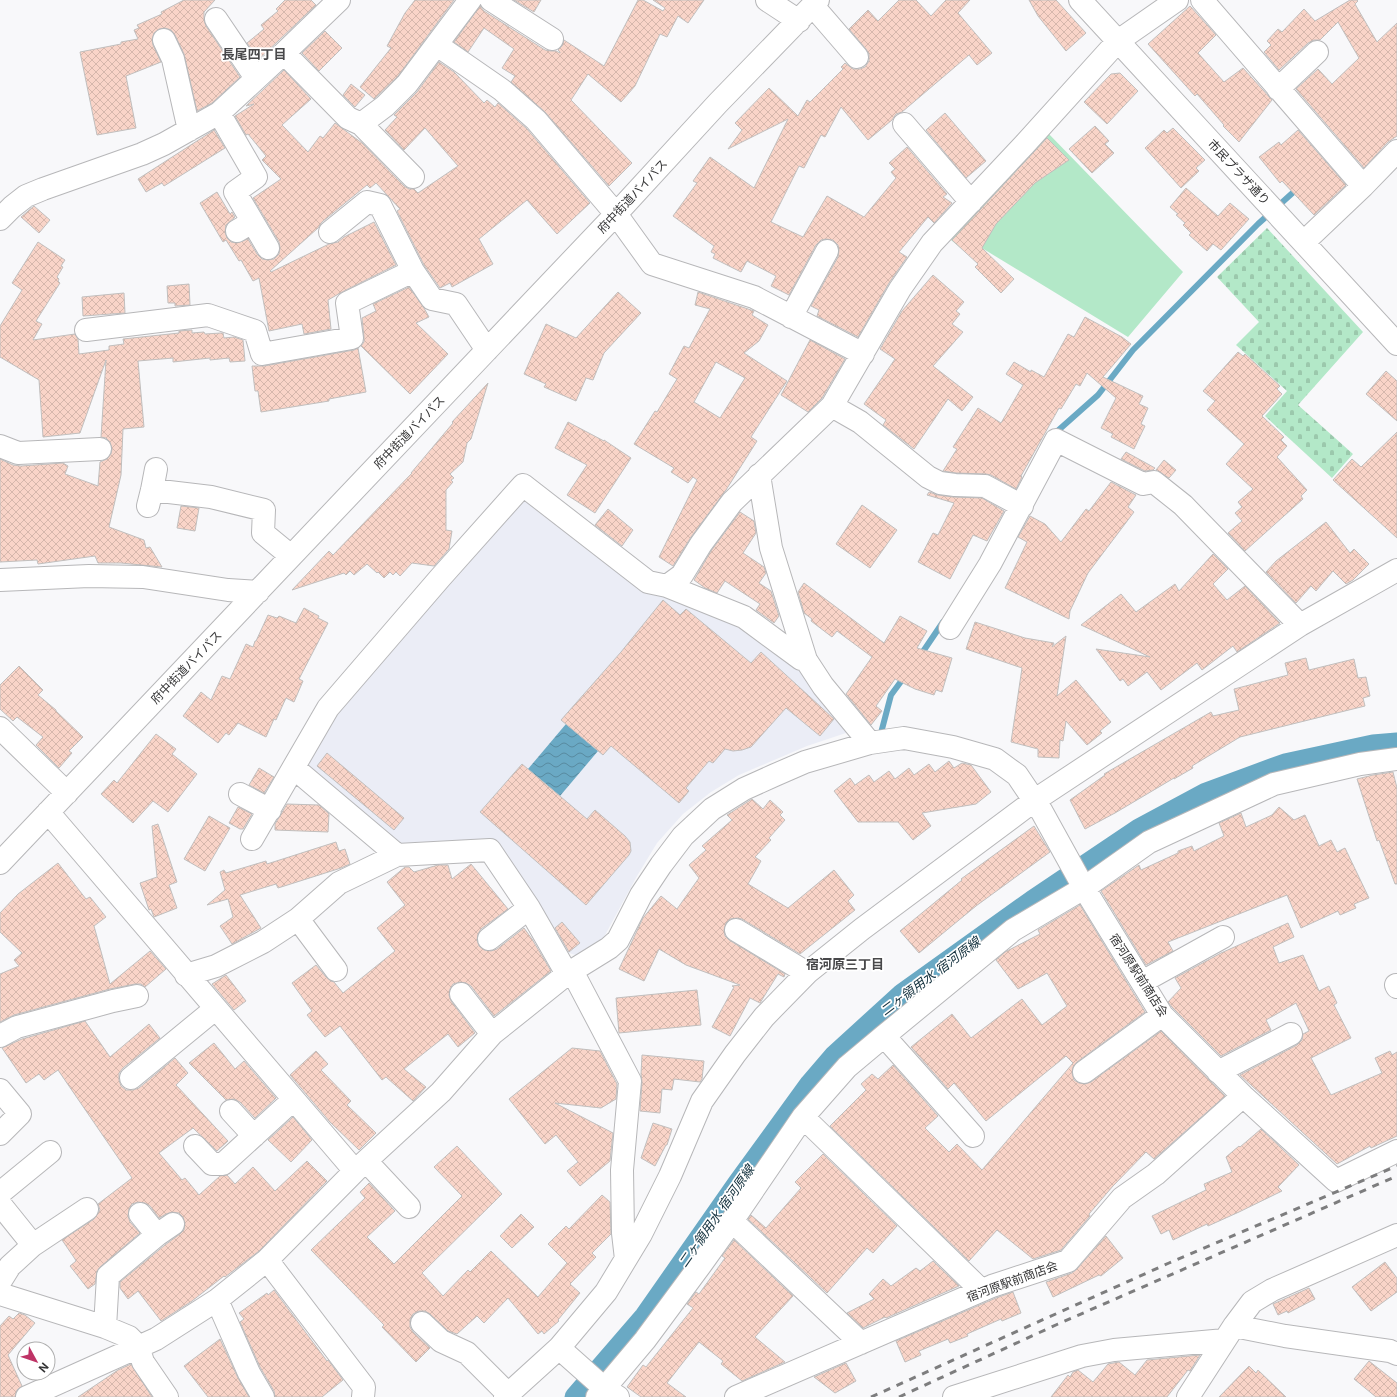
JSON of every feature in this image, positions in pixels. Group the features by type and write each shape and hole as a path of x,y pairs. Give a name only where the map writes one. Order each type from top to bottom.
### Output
{"street":[{"path":"0,219 12,206 26,196 142,154 164,144 219,113 339,0"},
{"path":"361,124 385,106 407,84 470,0"},
{"path":"491,0 552,39"},
{"path":"767,0 810,9 856,56"},
{"name":"市民プラザ通り","path":"1080,0 1397,344"},
{"path":"666,586 682,575 701,544 732,502 832,406 900,289 932,243 1024,145 1118,41 1177,0"},
{"path":"1202,0 1362,186"},
{"name":"府中街道バイパス","path":"0,863 616,214 718,102 810,9"},
{"path":"216,19 256,78"},
{"path":"164,40 173,59 189,130"},
{"path":"437,45 502,90 536,120 616,214 652,264 754,297 863,354"},
{"path":"1278,89 1317,52"},
{"path":"284,53 348,118 361,124 414,177"},
{"path":"219,113 256,177 234,192 245,227 268,248"},
{"path":"904,124 971,202"},
{"path":"1304,242 1397,151"},
{"path":"330,232 367,202 380,204 413,271 432,299 456,304 486,350"},
{"path":"791,317 827,251"},
{"path":"86,330 208,315 255,331 262,354 352,338 347,303 413,271"},
{"path":"832,406 860,422 928,477 940,483 985,486 1022,506"},
{"path":"950,628 990,564 1056,440 1143,484 1154,482 1183,505 1300,625"},
{"path":"0,446 18,453 100,449"},
{"path":"759,475 771,548 806,660 823,686 870,743"},
{"path":"252,840 328,708 440,578 523,485 648,582 666,586 744,617 801,659 806,660"},
{"path":"152,488 212,490 264,510 263,533 291,556"},
{"path":"422,1323 441,1341 467,1353 506,1396 564,1352 606,1292 641,1234 670,1176 702,1101 735,1054 764,1017 807,974 862,929 1035,800 1300,625 1397,570"},
{"path":"0,580 89,576 143,577 228,590 258,592"},
{"path":"0,728 67,792"},
{"name":"宿河原駅前商店会","path":"27,1397 156,1339 217,1300 267,1260 360,1166 441,1092 492,1034 570,973 609,948 618,940 641,895 661,865 683,836 712,810 744,789 805,762 870,743 904,738 953,747 995,759 1017,775 1035,800 1078,876 1162,1015 1218,1072 1336,1181 1397,1151"},
{"path":"564,1352 605,1391 645,1340 732,1221 803,1117 847,1067 1078,876 1274,784 1360,764 1397,759"},
{"path":"294,768 397,855"},
{"path":"240,794 270,810"},
{"path":"48,812 293,1100 360,1166 409,1207"},
{"path":"186,975 216,966 263,942 298,919 339,883 397,855 490,850 570,973 630,1081 622,1170 623,1233 626,1259"},
{"path":"489,939 529,908"},
{"path":"298,919 336,970"},
{"path":"736,930 807,974"},
{"path":"1142,982 1223,937"},
{"path":"461,994 492,1034"},
{"path":"0,1036 17,1027 112,1001 137,996"},
{"path":"131,1078 215,1009"},
{"path":"1084,1072 1162,1015"},
{"path":"1218,1072 1291,1034"},
{"path":"884,1036 973,1136"},
{"path":"0,1090 20,1114 0,1134"},
{"name":"宿河原駅前商店会","path":"736,1397 981,1290 1068,1261 1122,1198 1156,1174 1244,1096"},
{"path":"195,1146 212,1164 223,1164 293,1100"},
{"path":"230,1111 254,1136"},
{"path":"803,1117 981,1290"},
{"path":"0,1193 50,1152"},
{"path":"0,1204 33,1245"},
{"path":"0,1282 10,1266 33,1245 87,1209"},
{"path":"105,1327 108,1276 165,1229 140,1214"},
{"path":"732,1221 861,1343"},
{"path":"1188,1397 1252,1302 1272,1290 1397,1235"},
{"path":"267,1260 364,1387 363,1397"},
{"path":"0,1294 105,1327 129,1337 138,1346 143,1362 167,1397"},
{"path":"217,1300 249,1373 262,1397"},
{"path":"954,1397 1082,1356 1230,1333 1285,1336 1390,1351 1397,1354"}],"shaded area":[{"path":"529,500 730,618 787,654 852,731 807,746 739,775 711,792 683,814 657,843 637,876 604,937 579,956 562,951 495,844 395,847 306,769 307,759 331,717 517,501"}],"green space":[{"path":"1047,132 1183,272 1128,337 972,242 962,249 946,236"},
{"path":"1267,228 1363,332 1298,405 1353,454 1332,478 1265,416 1287,391 1236,345 1259,322 1217,277"}],"water":[{"path":"566,724 598,751 560,796 528,769"}],"building":[{"path":"184,0 215,0 204,12 204,20 206,26 240,77 212,103 197,111 184,54 171,30 165,28 159,29 154,33 152,39 153,45 161,62 126,76 136,128 97,135 80,52 138,39 134,30 139,28 137,25 162,14 161,12"},
{"path":"285,0 311,0 316,5 259,59 247,43 264,29 261,25 278,11 276,9"},
{"path":"415,0 454,0 398,76 374,99 360,87 391,48 387,46 405,13"},
{"path":"514,0 541,0 534,12"},
{"path":"638,0 643,0 663,11 665,8 653,0 704,0 688,23 678,16 667,37 660,34 635,86 621,102 588,74 571,100 632,163 609,186 545,112 511,82 515,76 502,68 514,49 484,28 468,52 454,42 480,6 484,11 545,50 560,53 558,50 562,46 564,40 604,66"},
{"path":"899,0 916,0 931,16 946,0 970,0 958,13 992,53 977,65 969,55 902,112 896,114 892,120 868,140 841,107 825,137 821,135 804,168 799,166 771,222 803,237 827,196 864,217 896,178 891,172 895,169 889,163 907,147 947,194 943,197 952,203 934,223 928,217 899,252 907,257 889,283 858,337 817,316 819,310 811,306 838,257 838,245 833,240 821,240 816,245 789,295 771,286 776,276 747,261 741,272 713,258 715,254 711,252 714,246 673,216 697,183 693,181 710,157 754,188 788,119 728,149 742,130 735,123 769,88 798,116 807,100 810,102 843,69 841,67 845,63 853,69 865,67 869,61 869,54 849,29 868,10 878,21"},
{"path":"1029,0 1056,0 1086,33 1066,51 1038,16"},
{"path":"1350,0 1358,1 1355,4 1377,42 1397,23 1397,136 1388,142 1364,168 1296,89 1318,69 1332,84 1359,58 1338,22 1320,40 1314,40 1308,43 1279,70 1264,52 1271,45 1267,41 1278,29 1282,32 1304,9 1315,21"},
{"path":"1190,6 1216,35 1198,53 1224,82 1243,68 1272,100 1239,142 1223,126 1224,125 1197,94 1195,96 1148,44"},
{"path":"325,31 342,48 319,71 302,53"},
{"path":"439,62 454,72 484,103 487,100 495,107 498,103 527,129 590,203 557,234 527,200 479,239 493,264 452,287 450,283 440,288 424,265 397,211 400,209 376,183 370,188 367,185 322,222 318,228 270,271 271,272 329,244 338,242 344,237 374,222 396,265 328,300 331,329 304,334 302,324 269,331 259,278 253,281 241,260 239,261 226,240 223,242 200,203 217,192 230,214 232,212 235,217 226,225 225,232 227,238 231,242 237,243 248,239 257,254 262,259 274,259 279,254 279,242 253,198 281,179 262,160 266,156 248,134 246,135 235,116 254,104 246,106 284,70 311,99 282,125 308,152 320,136 323,138 335,123 362,143 404,186 409,189 414,189 418,193 458,166 425,128 404,150 385,130 397,117 394,115 417,92"},
{"path":"1120,73 1138,91 1107,124 1084,102 1111,74"},
{"path":"351,84 365,95 355,107 343,95"},
{"path":"945,113 986,161 966,178 926,130"},
{"path":"1095,126 1109,141 1105,144 1114,153 1092,173 1069,149"},
{"path":"1173,128 1205,160 1196,168 1199,171 1181,188 1145,148 1164,130 1167,133"},
{"path":"214,130 225,148 164,186 162,183 146,192 138,179"},
{"path":"1298,130 1346,185 1314,215 1282,181 1280,183 1259,157 1279,142 1281,145"},
{"path":"1047,138 1069,160 1035,183 996,224 982,248 1014,279 1001,293 975,267 978,264 952,240"},
{"path":"1186,188 1218,216 1230,203 1249,219 1221,250 1213,244 1207,251 1189,235 1191,233 1183,225 1185,223 1170,207"},
{"path":"34,206 50,220 39,233 21,217"},
{"path":"38,242 65,260 57,277 60,283 36,321 42,324 33,340 75,334 78,339 79,354 109,350 109,346 124,344 123,339 179,333 179,331 192,330 192,333 204,332 205,334 223,333 224,338 234,337 243,340 245,361 230,362 229,358 210,360 210,358 173,362 173,358 138,361 144,427 123,429 121,475 109,527 144,540 146,548 150,547 162,567 121,563 98,563 95,556 38,564 37,560 0,562 0,459 13,465 21,466 63,463 68,466 65,474 98,486 100,462 107,459 111,454 112,449 110,442 106,438 101,437 106,360 80,433 43,437 39,380 0,357 0,326 22,290 12,283"},
{"path":"933,275 964,302 956,311 960,314 952,324 963,332 933,366 973,397 962,411 948,399 914,449 883,425 886,420 864,404 895,359 880,349 902,311"},
{"path":"189,284 190,305 175,306 175,303 168,303 167,286"},
{"path":"409,287 429,317 416,323 448,354 410,394 361,346 364,342 362,318 376,311 373,304"},
{"path":"618,292 641,313 604,353 593,380 586,378 576,401 544,387 546,384 524,374 546,324 576,338"},
{"path":"698,292 754,311 752,315 768,325 759,341 744,353 787,381 751,437 757,441 726,490 691,537 673,566 659,557 697,480 693,477 688,483 671,472 674,468 634,444 655,411 657,412 677,379 669,374 684,346 689,348 710,309 695,305","holes":["716,362 745,378 720,418 694,402"]},
{"path":"124,293 125,313 83,316 82,297"},
{"path":"1085,317 1122,337 1131,344 1103,377 1143,396 1139,404 1148,408 1141,424 1145,426 1134,449 1111,437 1113,434 1101,428 1116,398 1087,373 1080,386 1076,384 1061,409 1059,408 1021,476 1022,477 1016,489 991,475 943,471 957,449 953,447 978,408 1001,423 1023,385 1006,374 1014,362 1031,372 1031,370 1044,377 1068,334 1074,337"},
{"path":"810,340 845,359 822,398 808,412 781,395"},
{"path":"358,348 366,392 329,399 329,401 261,412 258,391 255,391 252,366 264,366 354,350"},
{"path":"1238,352 1243,356 1245,354 1280,386 1277,389 1282,394 1262,416 1284,437 1281,440 1287,446 1277,457 1307,490 1301,496 1303,499 1245,551 1228,533 1242,521 1235,513 1242,507 1238,502 1253,489 1226,464 1244,444 1207,410 1215,401 1203,391"},
{"path":"1386,371 1397,381 1397,421 1366,394"},
{"path":"488,383 471,439 467,443 463,462 450,474 454,478 451,480 453,482 446,490 446,530 452,531 449,549 434,566 412,563 400,576 396,572 393,575 390,572 384,578 367,564 354,575 350,571 346,575 344,573 292,590 329,551 333,555 412,473 453,423 452,422"},
{"path":"568,422 604,440 631,458 595,513 567,495 587,465 555,448"},
{"path":"1397,432 1397,538 1333,480 1352,459 1361,467"},
{"path":"1126,452 1155,468 1153,470 1145,471 1121,459"},
{"path":"1164,460 1176,470 1169,478 1156,470"},
{"path":"1111,482 1136,495 1128,507 1134,512 1088,573 1070,611 1069,619 1005,588 1027,542 1018,537 1030,516 1045,524 1061,542 1086,509 1089,511"},
{"path":"929,492 953,497 982,498 1004,511 987,541 973,535 950,579 918,562 933,533 938,535 954,503 927,495"},
{"path":"862,505 897,530 870,568 836,544"},
{"path":"181,506 199,508 195,531 177,528"},
{"path":"608,509 633,530 622,546 595,525"},
{"path":"740,512 754,521 756,533 743,553 764,567 766,573 759,583 771,591 779,616 774,623 756,610 760,604 725,581 717,593 705,588 694,580 711,551"},
{"path":"1326,522 1350,553 1354,549 1369,564 1353,580 1346,584 1333,571 1316,591 1311,586 1296,603 1266,572 1276,561"},
{"path":"1213,554 1228,569 1213,584 1227,600 1245,586 1280,623 1237,652 1233,646 1202,670 1197,663 1161,690 1147,672 1128,686 1123,679 1120,681 1096,649 1150,657 1081,625 1121,594 1136,612 1175,584 1179,591"},
{"path":"804,583 884,643 900,616 927,631 917,648 952,658 942,692 936,690 934,695 915,689 895,679 876,706 882,711 871,725 846,694 872,657 837,631 832,637 811,621 812,619 804,613 798,592"},
{"path":"663,600 680,615 686,609 751,663 761,652 834,719 820,736 786,708 751,747 733,751 725,749 713,763 709,761 686,788 689,791 679,803 611,746 603,755 561,720 621,652"},
{"path":"304,608 328,623 299,679 303,681 294,702 286,698 266,737 238,723 229,735 226,733 218,743 183,716 201,692 211,700 222,676 230,679 246,644 253,647 268,615 277,618 279,616 296,623"},
{"path":"975,622 1025,638 1054,643 1052,647 1066,636 1057,696 1076,680 1111,722 1100,731 1102,733 1087,745 1066,721 1063,741 1060,740 1059,758 1038,757 1038,749 1011,742 1022,668 966,649"},
{"path":"1306,658 1309,670 1354,659 1358,678 1366,677 1370,696 1363,698 1365,706 1240,737 1192,766 1193,768 1085,829 1070,800 1105,775 1104,774 1211,712 1213,716 1239,710 1234,689 1288,675 1285,663"},
{"path":"19,666 43,690 38,695 56,710 83,737 69,751 72,753 59,768 36,745 43,737 17,717 13,721 0,709 0,685"},
{"path":"156,734 176,749 172,754 197,774 168,812 153,801 133,823 101,794 114,780 117,783"},
{"path":"327,753 404,818 394,830 317,766"},
{"path":"949,761 954,768 962,763 971,765 991,792 976,804 922,813 931,826 913,840 898,822 858,822 834,791 850,778 855,785 869,775 874,782 889,771 895,779 909,768 914,775 929,764 935,772"},
{"path":"522,764 587,819 595,810 630,842 631,851 629,855 586,905 480,812"},
{"path":"259,768 274,777 264,793 249,785"},
{"path":"1393,772 1397,788 1397,884 1395,884 1379,840 1377,841 1357,779"},
{"path":"752,799 763,809 770,800 783,812 780,815 785,820 769,838 771,840 755,857 761,861 748,884 788,908 834,870 854,895 848,901 855,910 800,954 742,919 730,919 726,923 724,930 725,936 729,940 785,974 784,977 778,974 760,1003 750,998 730,1036 712,1027 734,987 732,986 740,985 686,965 659,949 644,981 619,969 643,918 661,896 677,909 699,878 689,865 706,850 702,846 732,820 727,815"},
{"path":"287,804 319,805 329,814 328,832 275,830 275,824"},
{"path":"238,807 252,814 243,829 229,823"},
{"path":"1279,807 1294,820 1305,815 1319,846 1331,840 1337,852 1345,848 1369,898 1354,904 1356,908 1340,915 1338,911 1301,928 1287,895 1168,942 1173,951 1146,965 1101,891 1139,865 1141,870 1178,853 1178,851 1192,846 1194,851 1224,836 1219,823 1241,813 1246,827 1272,815"},
{"path":"209,816 230,828 205,871 184,859"},
{"path":"158,824 177,882 169,885 177,908 154,917 151,909 149,910 140,883 157,877 152,826"},
{"path":"1034,826 1050,852 976,906 919,953 900,931 962,880 961,879"},
{"path":"336,842 339,851 345,849 350,864 278,888 276,884 240,895 261,928 232,944 220,926 233,917 228,899 207,905 225,890 220,872 224,870 226,873 266,861 267,864"},
{"path":"58,863 86,899 90,897 106,917 94,926 110,984 150,951 166,969 145,987 141,984 135,984 110,989 14,1015 0,1022 0,974 19,966 14,960 22,953 0,932 0,913 18,894"},
{"path":"471,864 508,909 481,929 477,940 479,946 484,950 491,951 497,949 524,928 551,971 494,1016 471,986 460,982 453,984 449,995 451,1001 475,1033 458,1047 448,1034 404,1069 426,1087 413,1101 386,1077 382,1080 340,1026 325,1037 307,1015 312,1011 292,983 316,965 343,993 395,951 377,928 405,905 387,882 405,867 409,867 414,872 438,865 448,865 452,879"},
{"path":"1080,905 1145,1012 1077,1062 1073,1067 1072,1073 1074,1080 1085,1084 1091,1082 1161,1031 1225,1096 1154,1159 1146,1152 1113,1186 1061,1250 1033,1259 997,1230 969,1261 830,1126 866,1090 861,1084 872,1074 878,1079 893,1065 938,1116 925,1128 949,1152 957,1144 982,1170 1073,1063 1066,1056 986,1121 954,1083 948,1089 911,1047 952,1014 971,1038 1022,999 1042,1025 1067,1006 1047,973 1018,989 996,960 1005,952 1040,934 1038,930"},
{"path":"562,922 580,943 569,952 555,928"},
{"path":"1288,923 1294,937 1273,947 1279,963 1303,955 1319,991 1329,986 1337,1003 1334,1005 1351,1038 1311,1058 1331,1095 1382,1073 1375,1058 1390,1051 1392,1055 1397,1052 1397,1136 1371,1148 1370,1146 1337,1164 1240,1075 1297,1045 1302,1040 1303,1034 1309,1031 1296,1003 1266,1020 1271,1030 1221,1056 1168,1002 1181,988 1175,978 1221,953"},
{"path":"226,975 246,1001 234,1010 212,984"},
{"path":"697,990 701,1025 619,1033 616,998"},
{"path":"85,1021 110,1057 149,1024 160,1038 123,1068 119,1073 121,1086 126,1090 139,1088 175,1058 188,1073 176,1085 228,1141 217,1151 193,1128 159,1153 182,1180 185,1178 199,1195 220,1176 227,1175 235,1184 253,1167 275,1191 307,1161 327,1181 259,1251 192,1301 161,1321 138,1291 128,1299 120,1288 120,1282 184,1230 185,1223 183,1217 179,1213 172,1212 159,1218 150,1206 145,1203 138,1202 132,1204 129,1209 128,1216 130,1222 140,1233 100,1267 97,1271 95,1284 88,1289 70,1266 76,1261 62,1240 94,1219 100,1210 98,1204 132,1178 58,1070 44,1080 39,1074 26,1083 2,1048 22,1039"},
{"path":"214,1043 235,1069 244,1061 276,1098 255,1118 240,1102 234,1099 226,1100 189,1063"},
{"path":"572,1048 600,1051 617,1084 616,1099 601,1108 555,1103 613,1133 610,1161 580,1186 567,1171 578,1162 556,1135 545,1144 509,1099"},
{"path":"316,1051 328,1064 321,1070 351,1101 347,1105 376,1133 359,1150 330,1122 290,1075"},
{"path":"642,1055 704,1061 702,1079 700,1082 674,1079 672,1090 662,1089 660,1113 640,1111"},
{"path":"293,1117 312,1140 291,1162 268,1140"},
{"path":"653,1123 672,1129 667,1145 655,1166 641,1158"},
{"path":"1261,1129 1299,1165 1278,1187 1282,1191 1208,1226 1207,1224 1173,1240 1169,1230 1161,1234 1152,1216 1206,1190 1204,1184 1232,1172 1226,1157"},
{"path":"457,1146 502,1194 422,1273 443,1296 468,1270 470,1272 491,1251 538,1297 567,1263 548,1244 566,1226 569,1229 602,1195 610,1202 611,1234 592,1253 596,1257 570,1284 580,1293 558,1320 559,1321 544,1334 542,1331 538,1334 508,1298 484,1323 477,1316 457,1334 448,1331 430,1314 425,1311 419,1311 413,1314 410,1320 410,1327 413,1332 430,1348 416,1362 382,1327 384,1325 311,1250 365,1198 360,1192 369,1183 395,1211 367,1237 394,1264 462,1196 434,1167"},
{"path":"823,1154 897,1226 873,1253 867,1248 827,1293 748,1219 751,1215 766,1228 801,1188 795,1182"},
{"path":"521,1214 534,1227 512,1248 500,1236"},
{"path":"1106,1236 1123,1258 1101,1276 1099,1275 1053,1297 1046,1282 1072,1273"},
{"path":"734,1240 793,1296 755,1337 785,1362 742,1381 721,1364 723,1361 699,1342 667,1383 686,1397 641,1397 627,1387 643,1365 646,1367 693,1308 687,1304 696,1292 699,1294 725,1258 722,1256"},
{"path":"933,1261 959,1286 886,1318 885,1317 863,1328 847,1313 874,1299 869,1294 883,1279 891,1286 916,1268 920,1271"},
{"path":"1385,1262 1397,1278 1397,1292 1371,1311 1352,1287"},
{"path":"1309,1288 1315,1299 1288,1313 1287,1311 1278,1315 1273,1304"},
{"path":"274,1290 343,1380 322,1397 275,1397 274,1391 260,1367 240,1322 244,1319 239,1313 267,1293 268,1295"},
{"path":"1013,1292 1021,1313 1002,1321 1001,1319 967,1334 968,1336 950,1343 948,1339 919,1351 921,1355 905,1362 896,1341"},
{"path":"19,1313 25,1315 35,1323 20,1341 16,1341 16,1346 8,1355 16,1373 16,1381 20,1381 22,1386 17,1390 15,1397 0,1397 0,1326 9,1316 13,1319"},
{"path":"220,1339 238,1378 249,1397 208,1397 184,1366"},
{"path":"1200,1355 1190,1371 1188,1370 1167,1397 1051,1397 1068,1375 1070,1377 1073,1372 1078,1370 1093,1382 1108,1364 1119,1362 1135,1375 1147,1360"},
{"path":"1369,1361 1397,1383 1397,1397 1376,1397 1354,1379"},
{"path":"846,1363 856,1381 835,1393 814,1377"},
{"path":"131,1364 152,1397 78,1397 118,1370"},
{"path":"1249,1366 1256,1373 1258,1370 1286,1397 1219,1397"}],"waterway":[{"path":"1053,435 1098,395 1133,350 1258,224 1298,188"},
{"path":"920,656 943,622"},
{"path":"881,733 891,695 905,676"},
{"name":"二ヶ領用水 宿河原線","path":"575,1397 645,1316 738,1183 810,1084 834,1056 902,994 1032,901 1139,829 1206,793 1285,764 1373,745 1397,743"}],"railway":[{"path":"871,1397 1169,1263 1397,1166"},
{"path":"899,1397 1058,1324 1397,1176"}],"district":[{"name":"長尾四丁目","path":"254,54"},
{"name":"宿河原三丁目","path":"845,964"}]}
